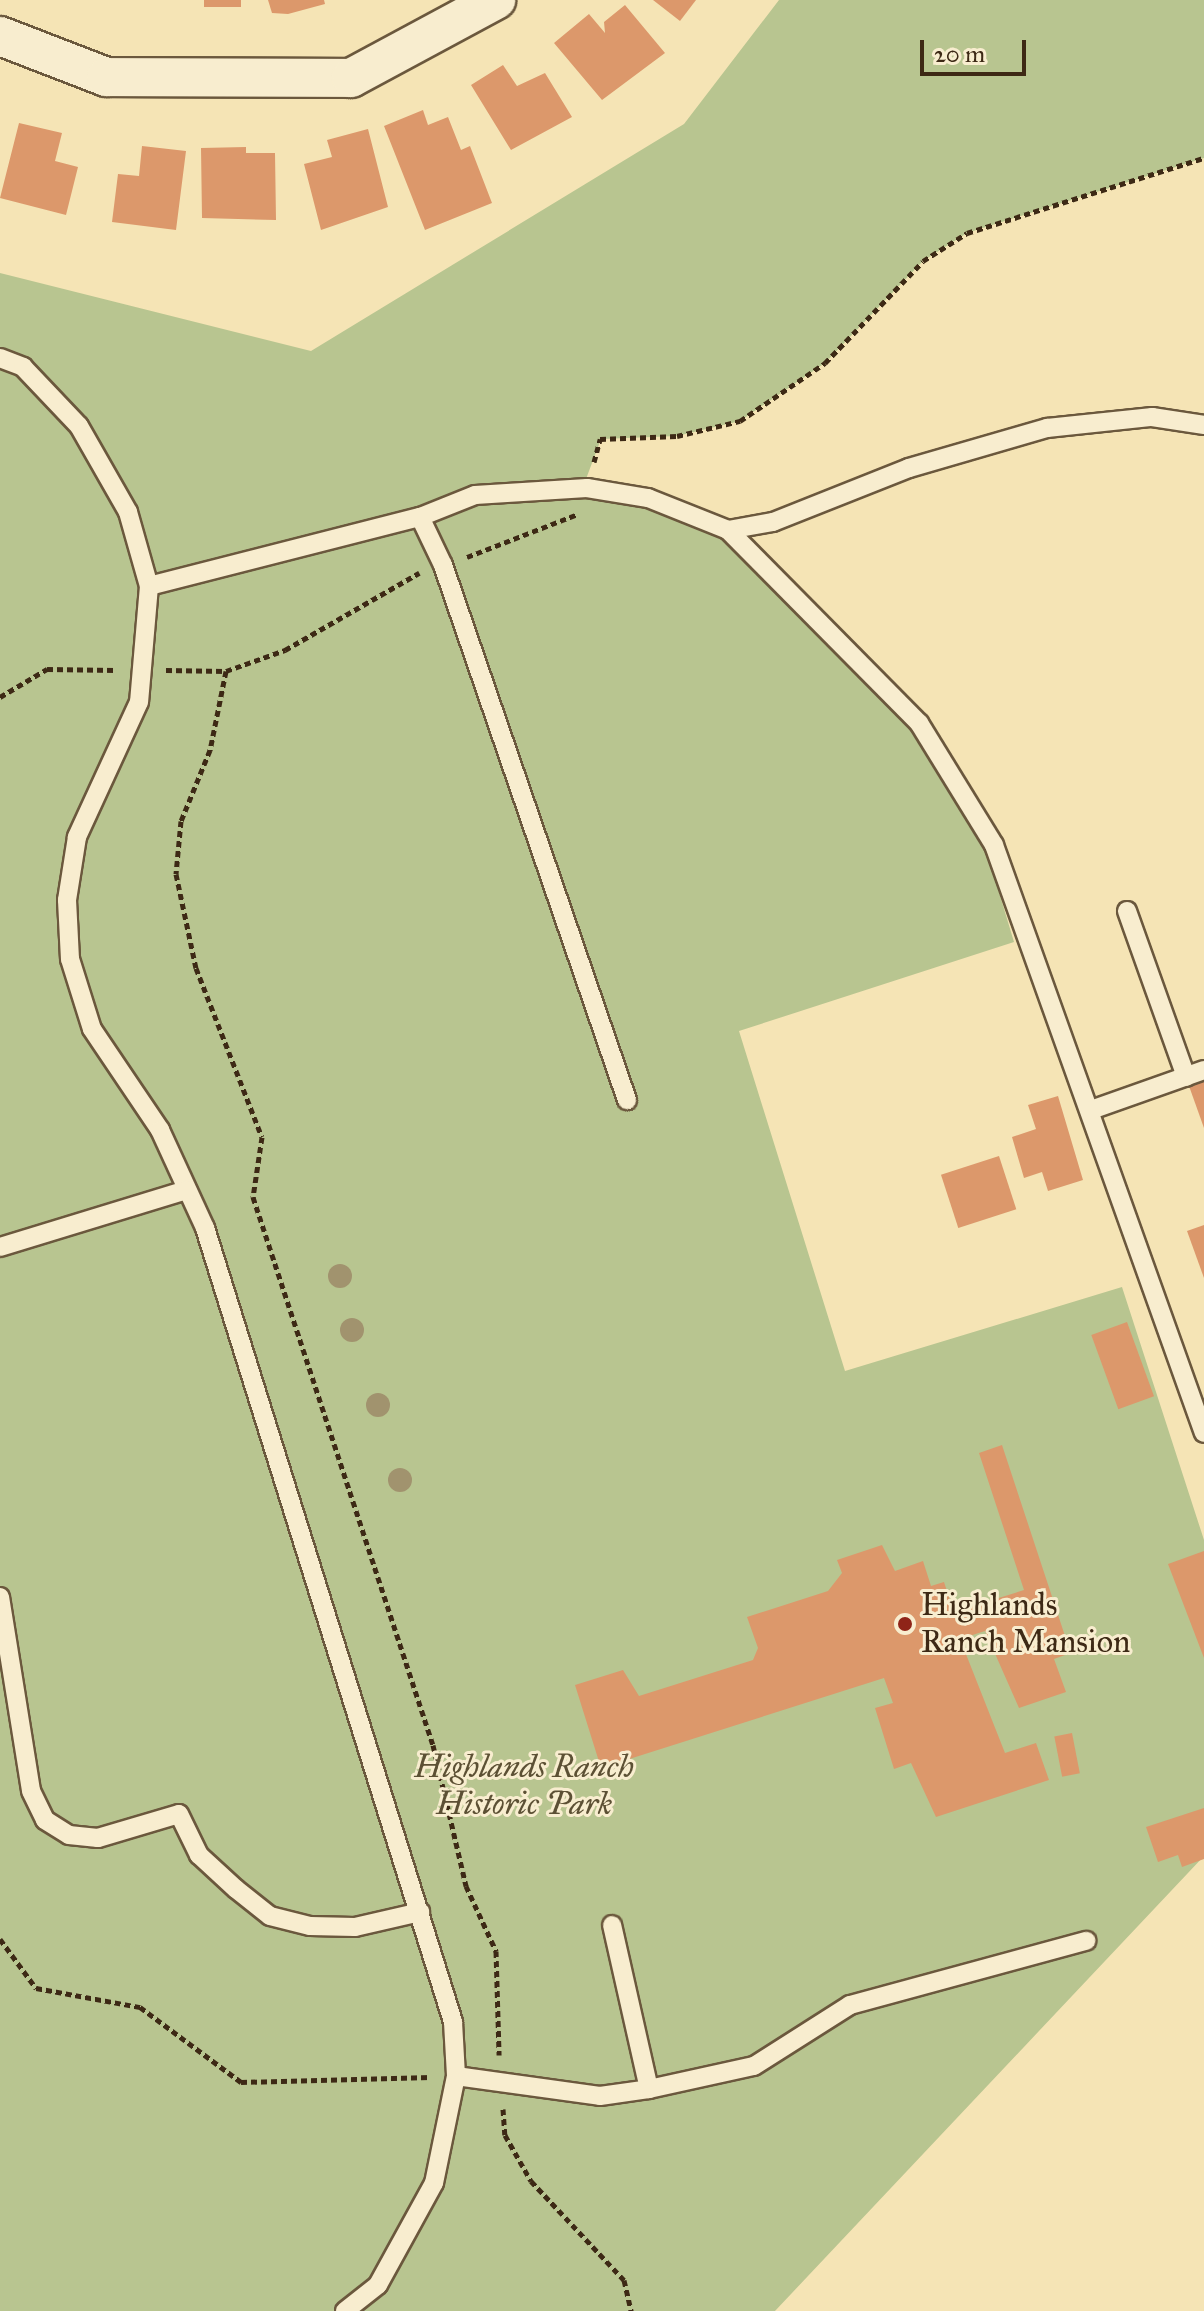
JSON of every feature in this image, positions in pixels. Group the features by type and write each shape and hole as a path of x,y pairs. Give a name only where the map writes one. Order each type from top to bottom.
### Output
{"street":[{"path":"0,36 106,77 351,78 496,0"}],"lane":[{"path":"0,358 23,367 79,426 128,512 149,586 139,702 77,837 67,900 70,959 92,1029 153,1118 187,1190 453,2022 456,2076 434,2183 378,2285 345,2311"},
{"path":"728,530 773,522 909,468 1047,428 1152,417 1204,425"},
{"path":"149,586 420,517 475,495 587,488 648,498 728,530 871,670 951,765 994,845 1204,1433"},
{"path":"420,517 443,565 627,1100"},
{"path":"1127,911 1186,1077"},
{"path":"1091,1110 1204,1070"},
{"path":"0,1247 187,1190"},
{"path":"0,1597 31,1791 45,1820 69,1835 98,1838 179,1814 199,1855 270,1916 297,1923 355,1927 420,1912"},
{"path":"612,1925 649,2089"},
{"path":"456,2076 600,2096 649,2089 754,2066 850,2005 1086,1941"}],"path":[{"path":"0,697 47,669 226,671 285,650 443,565 576,520 600,439 677,436 740,421 825,363 923,261 967,233 1204,158"},
{"path":"226,671 210,750 181,821 176,874 196,968 262,1137 253,1197 433,1745 466,1886 496,1951 505,2135 531,2181 624,2280 631,2311"},
{"path":"0,1939 36,1988 140,2007 241,2082 456,2076"}],"green space":[{"name":"Highlands Ranch Historic Park","path":"779,0 1204,0 1204,158 967,233 923,261 825,363 740,421 677,436 601,439 583,487 728,530 933,752 977,819 1014,942 739,1031 845,1371 1122,1287 1204,1540 1204,1856 775,2311 0,2311 0,273 311,351 684,124"}],"building":[{"path":"204,0 241,0 241,7 204,7"},
{"path":"268,0 324,0 325,4 288,14 272,13"},
{"path":"653,0 696,0 680,21"},
{"path":"625,5 665,53 602,100 554,43 589,14 605,33 604,22"},
{"path":"503,65 517,86 545,73 572,117 511,150 471,85"},
{"path":"423,110 428,125 448,117 461,150 470,146 492,203 425,230 384,126"},
{"path":"19,123 62,133 55,161 78,167 66,215 0,198"},
{"path":"368,129 388,207 321,230 304,164 332,157 327,140"},
{"path":"142,146 186,151 176,230 112,222 118,174 139,176"},
{"path":"246,147 246,153 275,153 276,220 202,218 201,148"},
{"path":"1204,1081 1204,1128 1189,1086"},
{"path":"1058,1096 1083,1180 1048,1191 1042,1172 1024,1178 1012,1137 1036,1129 1028,1105"},
{"path":"999,1156 1016,1209 958,1228 941,1175"},
{"path":"1204,1225 1204,1278 1187,1231"},
{"path":"1127,1322 1154,1396 1118,1409 1091,1335"},
{"name":"Highlands Ranch Mansion","path":"1002,1445 1066,1639 1065,1655 1054,1659 1066,1692 1019,1708 985,1631 960,1639 1005,1753 1036,1743 1049,1780 936,1817 911,1763 894,1769 875,1708 893,1703 884,1678 601,1768 575,1685 623,1670 639,1696 753,1660 758,1648 747,1617 828,1591 842,1573 837,1560 882,1545 895,1571 923,1561 931,1586 944,1582 954,1612 1024,1590 979,1453"},
{"path":"1204,1551 1204,1658 1168,1564"},
{"path":"1072,1733 1080,1773 1062,1777 1054,1736"},
{"path":"1204,1808 1204,1859 1182,1867 1178,1855 1158,1862 1146,1827"}],"place":[{"name":"Highlands Ranch Mansion","path":"905,1624"}]}
